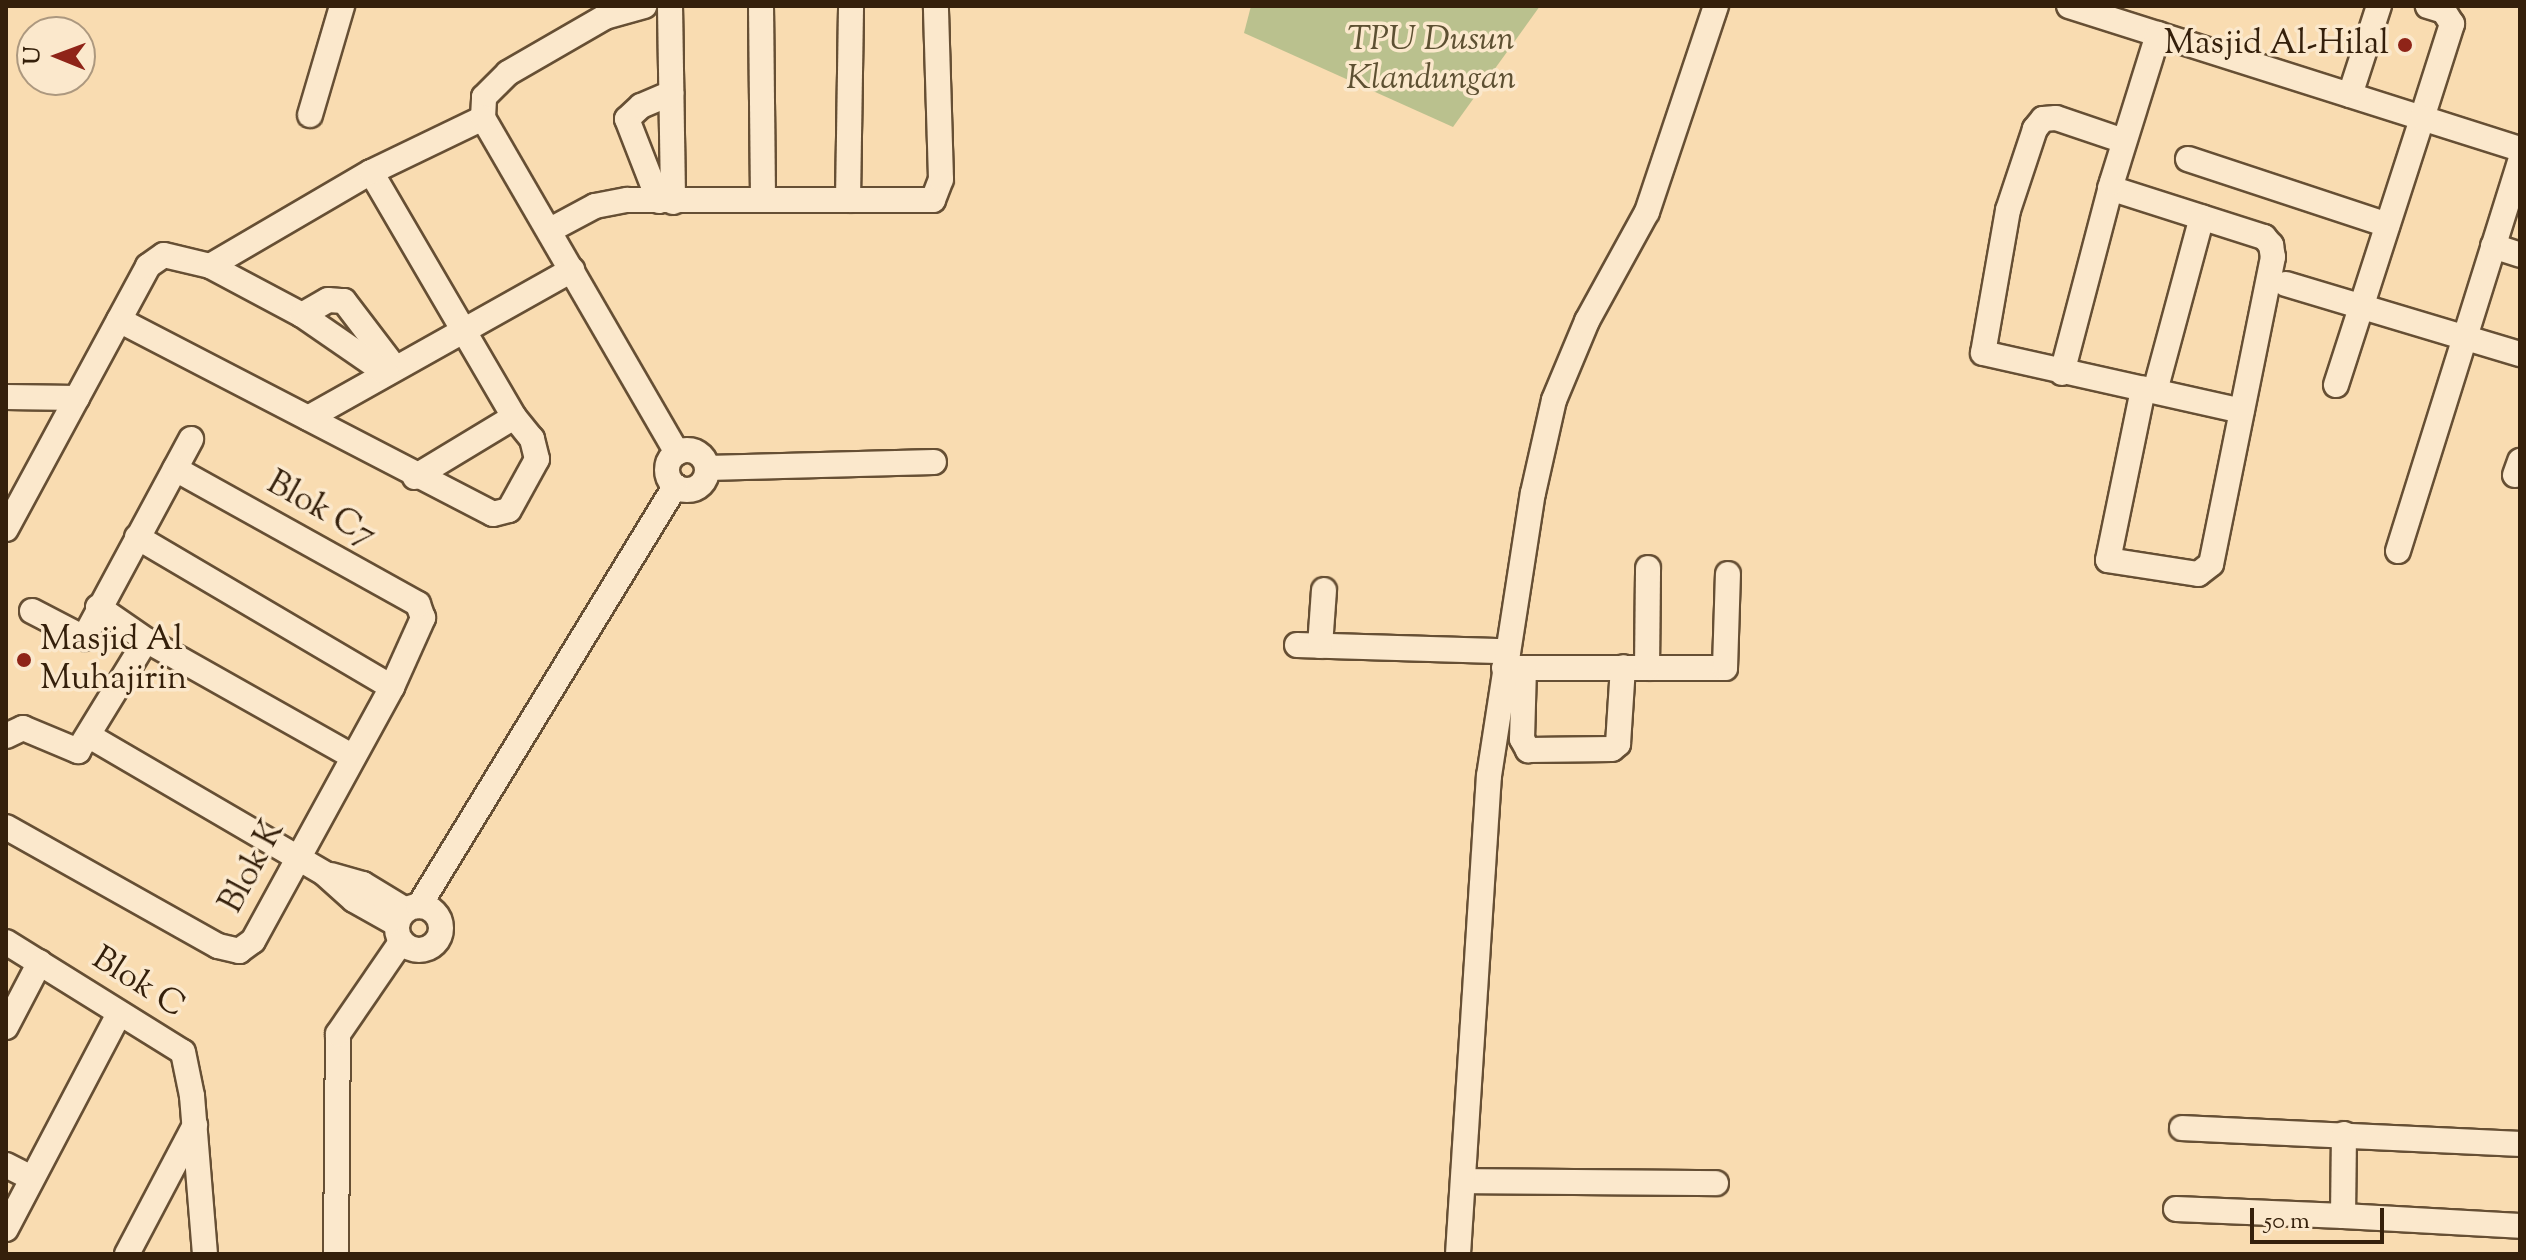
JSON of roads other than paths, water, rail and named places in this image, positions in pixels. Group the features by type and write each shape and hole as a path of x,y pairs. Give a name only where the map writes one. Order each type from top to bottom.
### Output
{"street":[{"path":"310,115 342,6"},
{"path":"644,6 605,17 508,73 484,97 483,118 552,229 572,270 677,453"},
{"path":"664,190 671,93 670,6"},
{"path":"761,6 763,200"},
{"path":"848,200 851,6"},
{"path":"552,229 609,203 664,190 763,200 933,200 939,192 936,6"},
{"path":"1458,1254 1489,776 1554,400 1587,321 1647,212 1716,6"},
{"path":"2069,6 2519,149 2493,246 2398,551"},
{"path":"2350,95 2379,6"},
{"path":"2336,385 2452,24 2444,11 2428,6"},
{"path":"2062,373 2110,188 2158,34"},
{"path":"664,190 627,119 641,106 671,93"},
{"path":"210,266 371,172 483,118"},
{"path":"2124,141 2056,118 2043,119 2035,129 2008,210 1983,353 2242,411"},
{"path":"2188,159 2387,225"},
{"path":"119,320 415,477 484,511 504,514 537,459 532,439 514,417 466,329 371,172"},
{"path":"2110,188 2202,217 2264,237 2271,245 2273,257 2207,571 2114,565 2106,553 2149,390 2202,217"},
{"path":"2493,246 2520,255"},
{"path":"6,529 148,266 171,254 210,266 302,315 391,370"},
{"path":"308,418 572,270"},
{"path":"2286,284 2462,340 2520,354"},
{"path":"302,315 328,300 344,301 391,370"},
{"path":"8,403 77,398"},
{"path":"415,477 514,417"},
{"path":"32,611 80,640 191,439"},
{"path":"677,453 699,454 707,468"},
{"path":"675,486 667,469 677,453"},
{"path":"707,468 934,462"},
{"path":"675,486 695,489 707,468"},
{"name":"Blok C7","path":"175,469 408,597 421,608 423,618"},
{"path":"336,1254 338,1034 675,486"},
{"path":"137,537 392,687"},
{"path":"1511,662 1522,739 1528,750 1612,749 1618,744 1635,668 1648,568"},
{"path":"1324,590 1309,646 1511,662 1635,668 1725,668 1728,574"},
{"path":"98,607 146,640 352,756"},
{"name":"Blok K","path":"6,827 228,951 239,951 253,941 296,856 392,687 423,618"},
{"path":"6,736 23,728 78,751 91,737 146,640"},
{"path":"91,737 296,856 325,874 354,900 406,921"},
{"name":"Blok C","path":"6,942 183,1052 195,1125 205,1254"},
{"path":"6,1027 40,962"},
{"path":"6,1229 30,1177 119,1014"},
{"path":"127,1254 195,1125"},
{"path":"2182,1128 2520,1144"},
{"path":"2343,1216 2344,1134"},
{"path":"6,1165 30,1177"},
{"path":"1463,1181 1716,1183"},
{"path":"2176,1209 2520,1226"}],"place":[{"name":"Masjid Al-Hilal","path":"2405,45"},
{"name":"Masjid Al Muhajirin","path":"24,660"}],"park label":[{"name":"TPU Dusun Klandungan","path":"1431,60"}]}
